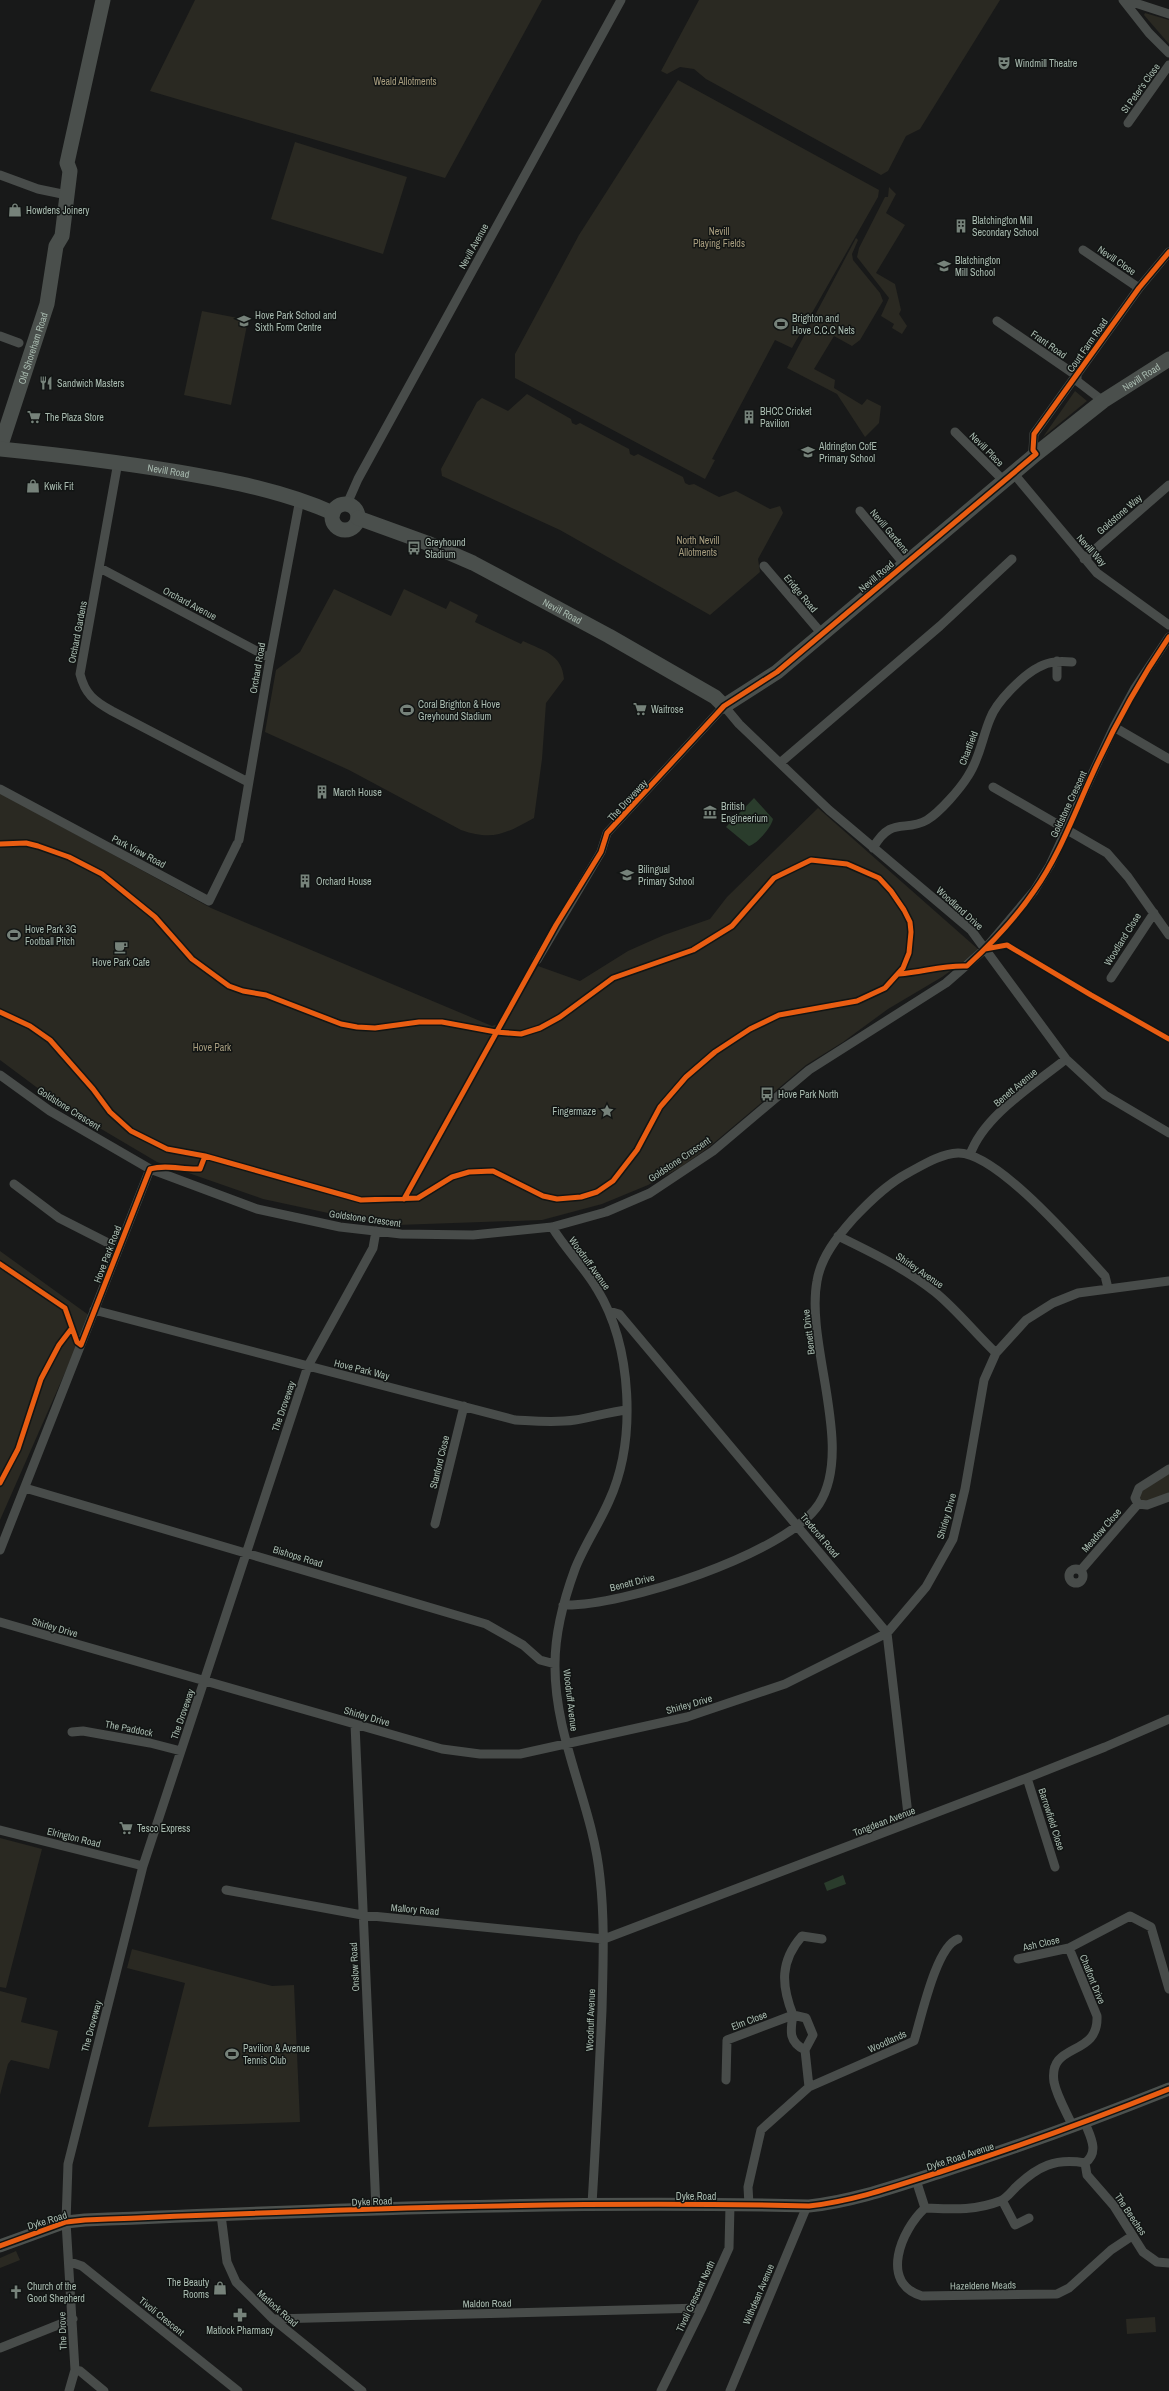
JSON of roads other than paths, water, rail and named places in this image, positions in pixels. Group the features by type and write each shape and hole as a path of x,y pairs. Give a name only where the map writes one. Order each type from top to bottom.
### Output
{"main road":[{"name":"Old Shoreham Road","path":"0,449 47,304 56,246 51,236 62,193 60,169 67,163 103,0"},
{"name":"Nevill Road","path":"358,518 427,543 473,564 609,636 702,690 724,706 745,694 777,672 1036,454 1103,401 1169,359"},
{"name":"Nevill Road","path":"0,449 118,462 235,482 300,499 333,513"},
{"path":"348,504 356,511 358,518 353,527 344,530 335,526 333,513 339,506 348,504"},
{"path":"702,690 745,694"}],"street":[{"name":"Nevill Avenue","path":"348,504 362,472 621,0"},
{"path":"1124,0 1169,14"},
{"path":"1124,0 1149,33 1169,53"},
{"name":"St Peter's Close","path":"1128,123 1169,66"},
{"path":"0,175 38,189 62,193"},
{"name":"Nevill Close","path":"1083,250 1139,288"},
{"name":"Court Farm Road","path":"1036,454 1033,450 1034,434 1139,288 1169,252"},
{"name":"Frant Road","path":"997,321 1077,376 1077,381 1103,401"},
{"path":"0,336 19,343"},
{"name":"Nevill Place","path":"955,432 1009,478"},
{"name":"Orchard Gardens","path":"118,462 80,674 83,688 92,699 112,711 248,782"},
{"name":"Nevill Way","path":"1009,478 1108,583 1169,625"},
{"name":"Goldstone Way","path":"1084,559 1169,486"},
{"name":"Orchard Road","path":"238,842 270,658 300,499"},
{"name":"Nevill Gardens","path":"860,511 904,564"},
{"path":"780,763 934,631 1012,559"},
{"name":"Eridge Road","path":"764,566 822,634"},
{"name":"Orchard Avenue","path":"100,568 270,658"},
{"name":"Goldstone Crescent","path":"0,1075 50,1111 150,1169 257,1209 340,1227 401,1234 473,1235 552,1227 606,1212 650,1192 713,1151 809,1070 946,983 986,949 1034,891 1050,865 1114,727 1135,688 1169,637"},
{"path":"1057,661 1057,677"},
{"name":"Chartfield","path":"873,848 886,833 895,826 914,824 932,816 960,786 974,766 990,718 996,706 1035,670 1057,661 1072,662"},
{"name":"Woodland Drive","path":"724,706 739,724 829,810 971,930 1066,1059 1105,1095 1169,1133"},
{"name":"The Droveway","path":"537,960 601,852 607,833 724,706"},
{"path":"1114,727 1169,759"},
{"path":"993,787 1099,847 1113,858 1169,935"},
{"name":"Park View Road","path":"0,789 209,901 238,842"},
{"name":"Woodland Close","path":"1111,978 1154,913"},
{"name":"Benett Avenue","path":"970,1155 974,1144 1003,1109 1066,1059"},
{"name":"Benett Drive","path":"563,1605 578,1605 627,1595 694,1575 731,1562 768,1545 797,1526 819,1505 829,1484 832,1462 830,1422 815,1303 817,1280 826,1254 838,1236 866,1205 896,1179 935,1159 958,1153 970,1155 1000,1172 1027,1193 1105,1276 1108,1288"},
{"name":"Hove Park Road","path":"0,1550 150,1169"},
{"path":"14,1184 59,1218 118,1248"},
{"name":"Woodruff Avenue","path":"552,1227 566,1250 596,1287 609,1311 623,1361 627,1410 623,1459 610,1499 575,1568 563,1605 555,1664 566,1744 591,1822 600,1876 604,1939 592,2204"},
{"name":"The Droveway","path":"66,2222 68,2164 143,1866 308,1366 373,1248 376,1231"},
{"name":"Shirley Avenue","path":"838,1236 878,1256 934,1291 963,1317 996,1353"},
{"name":"Shirley Drive","path":"0,1622 204,1682 442,1748 480,1754 520,1754 687,1717 785,1684 887,1633 926,1588 953,1539 965,1489 984,1380 996,1353 1026,1320 1053,1303 1078,1293 1108,1288 1169,1282"},
{"name":"Hove Park Way","path":"94,1310 515,1420 546,1422 575,1420 603,1413 627,1410"},
{"name":"Tredcroft Road","path":"609,1311 619,1314 887,1633"},
{"name":"Stanford Close","path":"436,1524 464,1406"},
{"name":"Meadow Close","path":"1081,1570 1138,1504 1135,1498 1138,1490 1169,1469"},
{"name":"Bishops Road","path":"25,1488 247,1552 486,1624 523,1645 540,1660 555,1664"},
{"path":"1138,1504 1147,1505 1169,1497"},
{"path":"887,1633 909,1823"},
{"name":"Tongdean Avenue","path":"604,1939 1027,1778 1105,1747 1169,1718"},
{"name":"Onslow Road","path":"355,1724 362,1915 376,2209"},
{"name":"The Paddock","path":"72,1732 83,1730 150,1743 181,1751"},
{"name":"Barrowfield Close","path":"1027,1778 1055,1867"},
{"name":"Elrington Road","path":"0,1830 143,1866"},
{"name":"Mallory Road","path":"226,1890 362,1915 604,1939"},
{"name":"Chalfont Drive","path":"1079,2125 1054,2083 1054,2071 1058,2061 1064,2054 1089,2041 1097,2026 1097,2016 1069,1948 1130,1916 1150,1927 1169,1990"},
{"path":"805,2050 796,2046 789,2033 793,2015 785,1996 785,1965 791,1949 802,1936 822,1939"},
{"name":"Woodlands","path":"749,2205 748,2187 761,2130 809,2087 914,2041 943,1953 953,1941 958,1939"},
{"name":"Ash Close","path":"1018,1959 1069,1948"},
{"path":"793,2015 806,2018 814,2036 805,2050 809,2087"},
{"name":"Elm Close","path":"726,2080 727,2040 793,2015"},
{"name":"Dyke Road Avenue","path":"749,2205 807,2206 842,2202 916,2180 1079,2125 1169,2089"},
{"path":"916,2180 925,2208 970,2210 1002,2200 1032,2172 1050,2164 1072,2161 1085,2163 1092,2156 1094,2149 1079,2125"},
{"name":"The Beeches","path":"1085,2163 1086,2175 1114,2206 1143,2252 1157,2262 1169,2263"},
{"path":"1002,2200 1016,2226 1029,2218"},
{"name":"Dyke Road","path":"0,2246 66,2222 376,2209 592,2204 749,2205"},
{"name":"Tivoli Crescent North","path":"661,2391 702,2308 728,2248 730,2205"},
{"name":"Withdean Avenue","path":"730,2391 807,2206"},
{"name":"Hazeldene Meads","path":"925,2208 905,2231 898,2257 899,2279 912,2293 922,2296 1057,2294 1069,2288 1110,2250 1132,2236"},
{"name":"Matlock Road","path":"221,2215 227,2262 233,2278 245,2293 273,2319 362,2391"},
{"name":"The Drove","path":"66,2222 70,2262 75,2370 69,2389"},
{"name":"Tivoli Crescent","path":"70,2262 82,2266 238,2391"},
{"name":"Maldon Road","path":"273,2319 702,2308"},
{"path":"0,2348 73,2319"},
{"path":"75,2370 104,2391"}],"place":[{"name":"Windmill Theatre","path":"1004,63"},
{"name":"Howdens Joinery","path":"15,210"},
{"name":"Blatchington Mill Secondary School","path":"961,226"},
{"name":"Blatchington Mill School","path":"944,266"},
{"name":"Hove Park School and Sixth Form Centre","path":"244,321"},
{"name":"Brighton and Hove C.C.C Nets","path":"781,324"},
{"name":"Sandwich Masters","path":"46,383"},
{"name":"The Plaza Store","path":"34,417"},
{"name":"BHCC Cricket Pavilion","path":"749,417"},
{"name":"Aldrington CofE Primary School","path":"808,452"},
{"name":"Kwik Fit","path":"33,486"},
{"name":"Greyhound Stadium","path":"414,548"},
{"name":"Waitrose","path":"640,709"},
{"name":"Coral Brighton & Hove Greyhound Stadium","path":"407,710"},
{"name":"March House","path":"322,792"},
{"name":"British Engineerium","path":"710,812"},
{"name":"Bilingual Primary School","path":"627,875"},
{"name":"Orchard House","path":"305,881"},
{"name":"Hove Park 3G Football Pitch","path":"14,935"},
{"name":"Hove Park Cafe","path":"121,947"},
{"name":"Hove Park North","path":"767,1094"},
{"name":"Fingermaze","path":"607,1111"},
{"name":"Tesco Express","path":"126,1828"},
{"name":"Pavilion & Avenue Tennis Club","path":"232,2054"},
{"name":"The Beauty Rooms","path":"220,2288"},
{"name":"Church of the Good Shepherd","path":"16,2292"},
{"name":"Matlock Pharmacy","path":"240,2315"}],"park label":[{"name":"Weald Allotments","path":"405,81"},
{"name":"Nevill Playing Fields","path":"719,236"},
{"name":"North Nevill Allotments","path":"698,546"},
{"name":"Hove Park","path":"212,1047"}]}
